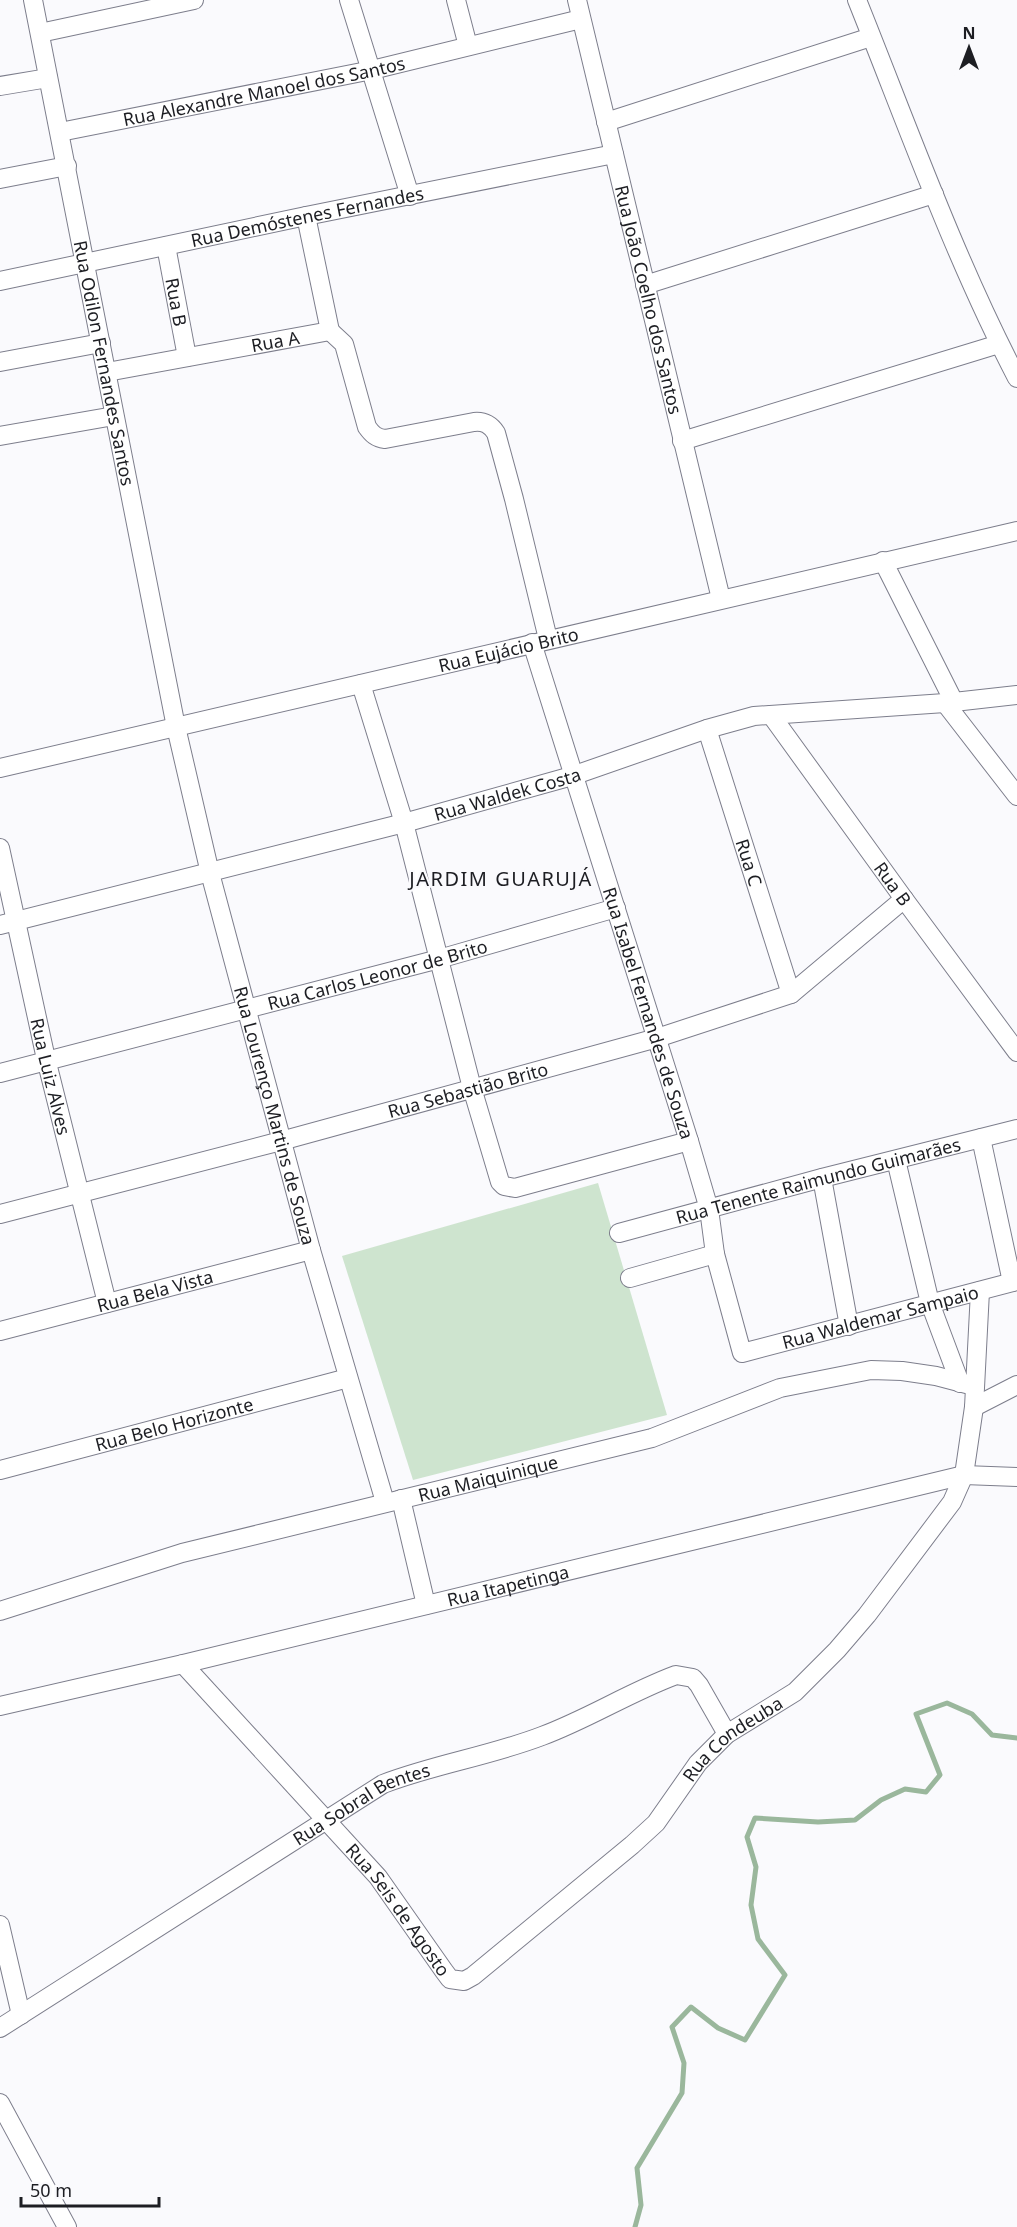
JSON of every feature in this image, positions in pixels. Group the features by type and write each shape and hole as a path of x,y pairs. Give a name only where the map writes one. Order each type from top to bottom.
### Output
{"street":[{"name":"Rua Odilon Fernandes Santos","path":"33,0 176,727"},
{"path":"40,33 194,0"},
{"path":"349,0 410,196"},
{"path":"456,0 468,46"},
{"name":"Rua João Coelho dos Santos","path":"577,0 721,599"},
{"path":"856,0 934,194 999,344 1017,378"},
{"name":"Rua Alexandre Manoel dos Santos","path":"60,132 372,70 581,19"},
{"path":"606,122 872,37"},
{"path":"0,86 48,78"},
{"name":"Rua Demóstenes Fernandes","path":"0,281 614,154"},
{"path":"0,179 67,166"},
{"path":"645,285 934,194"},
{"path":"306,216 330,331"},
{"name":"Rua B","path":"166,246 187,357"},
{"name":"Rua A","path":"107,372 330,331"},
{"name":"Rua Isabel Fernandes de Souza","path":"330,331 344,344 367,426 372,434 385,439 481,421 492,427 496,433 514,499 540,641 572,776 689,1141 709,1209 715,1254 742,1353"},
{"path":"0,362 101,343"},
{"path":"682,441 999,344"},
{"path":"0,436 114,416"},
{"name":"Rua Eujácio Brito","path":"0,768 1017,531"},
{"path":"883,561 949,702 1017,796"},
{"path":"361,684 404,823 472,1088 500,1182 509,1188 689,1141"},
{"name":"Rua Waldek Costa","path":"8,923 404,823 572,776 707,729 754,716 1017,695"},
{"name":"Rua B","path":"771,715 1017,1052"},
{"name":"Rua Lourenço Martins de Souza","path":"176,727 210,873 311,1250 348,1378 393,1501 426,1605"},
{"name":"Rua C","path":"707,729 791,993"},
{"name":"Rua Luiz Alves","path":"0,848 8,923 46,1059 107,1303"},
{"name":"Rua Sebastião Brito","path":"0,1215 657,1038 791,993 904,899"},
{"name":"Rua Carlos Leonor de Brito","path":"0,1073 46,1059 439,959 616,908"},
{"name":"Rua Tenente Raimundo Guimarães","path":"619,1233 822,1178 1017,1129"},
{"path":"981,1138 1015,1281"},
{"path":"896,1160 930,1303 967,1385"},
{"path":"822,1178 849,1326"},
{"name":"Rua Bela Vista","path":"0,1331 311,1250"},
{"path":"630,1278 715,1254"},
{"name":"Rua Waldemar Sampaio","path":"742,1353 1015,1281"},
{"name":"Rua Condeuba","path":"473,1976 656,1823 698,1763 727,1734 795,1692 837,1650 867,1615 952,1502 964,1475 974,1407 967,1385 980,1291"},
{"name":"Rua Maiquinique","path":"0,1611 182,1553 652,1438 780,1388 872,1370 902,1371 936,1376 967,1385"},
{"name":"Rua Belo Horizonte","path":"0,1470 348,1378"},
{"path":"974,1407 1017,1385"},
{"name":"Rua Itapetinga","path":"0,1706 183,1664 964,1475 1017,1476"},
{"name":"Rua Seis de Agosto","path":"183,1664 378,1877 450,1978 464,1981 473,1976"},
{"name":"Rua Sobral Bentes","path":"0,2028 383,1784 415,1771 506,1749 544,1736 676,1675 693,1678 727,1734"},
{"path":"0,1925 21,2015"},
{"path":"0,2103 7,2134 67,2227"}],"green space":[{"path":"598,1183 667,1415 413,1480 342,1256"}],"waterway":[{"path":"635,2227 641,2205 637,2168 682,2093 684,2063 672,2027 691,2007 718,2028 745,2040 785,1975 758,1939 751,1905 756,1867 747,1837 755,1818 818,1822 855,1820 881,1800 905,1789 926,1792 940,1775 916,1714 947,1703 972,1714 992,1735 1017,1738"}],"district":[{"name":"JARDIM GUARUJÁ","path":"501,878"}]}
